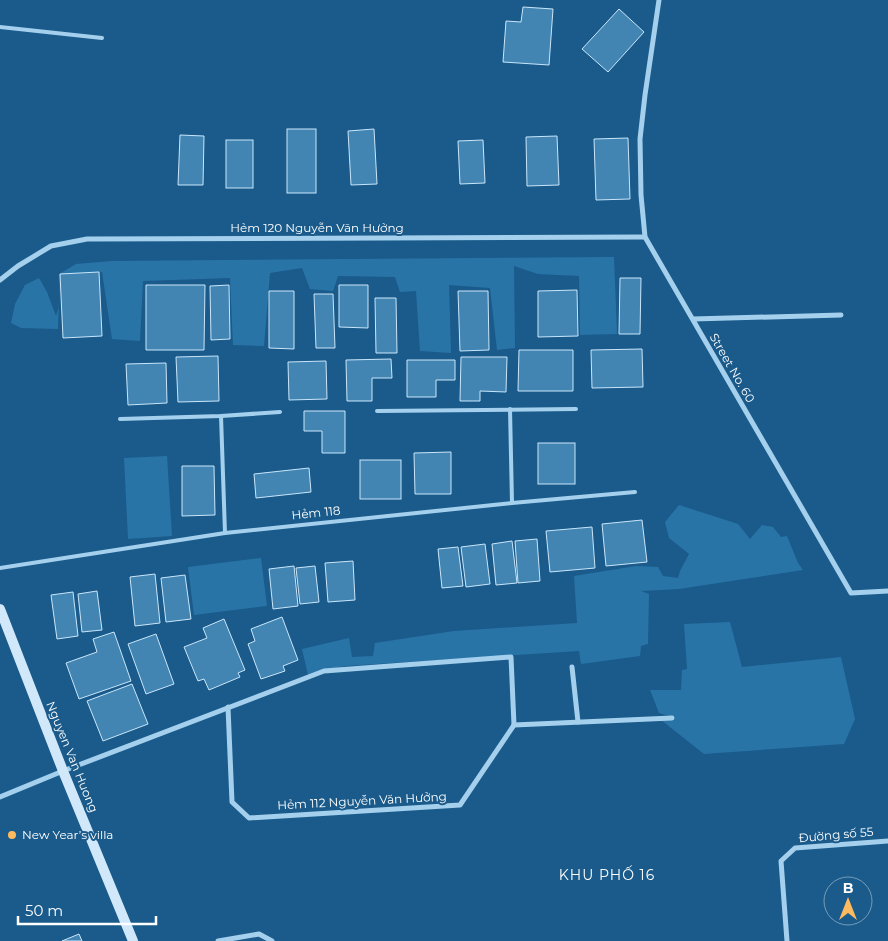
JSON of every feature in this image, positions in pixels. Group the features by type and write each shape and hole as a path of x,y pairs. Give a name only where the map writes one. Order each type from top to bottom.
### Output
{"main road":[{"name":"Nguyen Van Huong","path":"1,614 133,941"}],"street":[{"name":"Street No. 60","path":"659,0 640,139 641,195 645,237 851,593 888,591"},
{"name":"Hẻm 120 Nguyễn Văn Hưởng","path":"0,280 18,266 51,246 87,239 645,237"},
{"path":"693,319 841,315"},
{"path":"0,797 324,671 511,657 514,725 672,718"},
{"path":"572,667 578,722"},
{"name":"Hẻm 112 Nguyễn Văn Hưởng","path":"228,707 232,802 249,818 460,805 514,725"},
{"name":"Đường số 55","path":"787,941 781,861 795,848 888,841"},
{"path":"218,941 259,934 272,941"}],"lane":[{"path":"0,27 102,38"},
{"path":"510,409 512,503"},
{"path":"377,411 576,409"},
{"path":"120,419 280,412"},
{"path":"221,416 225,533"},
{"name":"Hẻm 118","path":"0,568 225,533 635,492"}],"shaded area":[{"path":"614,257 617,334 580,335 579,276 538,274 514,266 515,348 497,350 490,288 449,285 451,353 420,351 416,291 400,292 395,277 338,276 333,291 310,289 302,268 270,273 264,346 233,345 230,278 143,281 140,341 112,339 102,272 60,274 59,301 59,274 76,264 112,261"},
{"path":"39,278 47,292 56,316 59,307 58,329 21,328 11,323 15,304 25,285"},
{"path":"167,456 172,536 128,539 124,458"},
{"path":"679,505 738,524 750,539 762,525 773,527 781,537 787,536 798,563 803,570 679,589 641,591 649,594 648,644 641,646 640,656 581,664 579,651 345,666 308,675 302,649 349,638 352,657 373,656 375,643 454,631 577,623 574,576 636,566 658,567 663,576 678,578 689,554 669,538 665,522"},
{"path":"261,558 267,606 194,615 188,567"},
{"path":"730,622 742,667 841,657 855,719 844,744 704,754 661,720 673,717 659,713 650,690 681,690 682,670 687,669 684,624"}],"building":[{"path":"523,7 553,9 549,65 503,62 506,21 521,22"},
{"path":"619,9 644,32 608,72 582,49"},
{"path":"287,129 316,129 316,193 287,193"},
{"path":"374,129 377,184 351,185 348,131"},
{"path":"180,135 204,136 203,185 178,185"},
{"path":"557,136 559,185 527,186 526,137"},
{"path":"628,138 630,199 596,200 594,139"},
{"path":"226,140 253,140 253,188 226,188"},
{"path":"483,140 485,183 460,184 458,141"},
{"path":"99,272 102,336 63,338 60,274"},
{"path":"620,278 641,278 640,334 619,334"},
{"path":"146,285 205,285 204,350 146,350"},
{"path":"229,285 230,339 211,340 210,286"},
{"path":"339,285 368,285 368,328 339,327"},
{"path":"577,290 578,336 538,337 538,291"},
{"path":"269,291 294,291 294,349 269,348"},
{"path":"458,291 488,291 489,350 460,351"},
{"path":"314,294 333,294 335,348 316,348"},
{"path":"375,298 396,298 397,353 376,353"},
{"path":"642,349 643,387 592,388 591,350"},
{"path":"519,350 573,350 573,391 518,391"},
{"path":"218,356 219,401 178,402 176,357"},
{"path":"461,357 507,357 506,392 480,391 480,401 460,401"},
{"path":"391,359 392,378 372,378 372,401 347,401 346,360"},
{"path":"407,360 455,360 455,380 436,380 436,397 407,397"},
{"path":"326,361 327,399 289,400 288,362"},
{"path":"166,363 167,403 128,405 126,364"},
{"path":"304,411 345,411 345,453 322,453 322,431 304,431"},
{"path":"538,443 575,443 575,484 538,484"},
{"path":"451,452 451,494 415,494 414,453"},
{"path":"360,460 401,460 401,499 360,499"},
{"path":"182,466 214,466 215,515 182,516"},
{"path":"309,468 311,492 256,498 254,474"},
{"path":"642,520 647,562 606,566 602,524"},
{"path":"592,527 595,568 550,572 546,531"},
{"path":"537,539 540,581 518,583 515,541"},
{"path":"512,541 517,583 496,585 492,544"},
{"path":"485,544 490,584 466,587 461,547"},
{"path":"458,547 463,586 442,588 438,549"},
{"path":"353,561 355,600 328,602 325,563"},
{"path":"294,566 298,606 273,609 269,569"},
{"path":"315,566 319,602 300,604 296,568"},
{"path":"155,574 160,623 135,626 130,577"},
{"path":"185,575 191,619 166,622 161,578"},
{"path":"97,591 102,630 82,632 78,594"},
{"path":"73,592 78,636 57,639 51,595"},
{"path":"282,617 298,660 283,666 285,671 261,679 248,644 255,641 251,629"},
{"path":"224,619 245,670 238,673 240,677 209,690 204,679 198,681 184,647 207,638 203,628"},
{"path":"114,632 131,681 79,699 66,663 97,652 93,639"},
{"path":"156,634 174,684 146,694 128,644"},
{"path":"132,684 148,724 103,741 87,701"},
{"path":"79,934 82,941 62,941"}],"place":[{"name":"New Year’s villa","path":"12,835"}],"district":[{"name":"KHU PHỐ 16","path":"607,875"}]}
